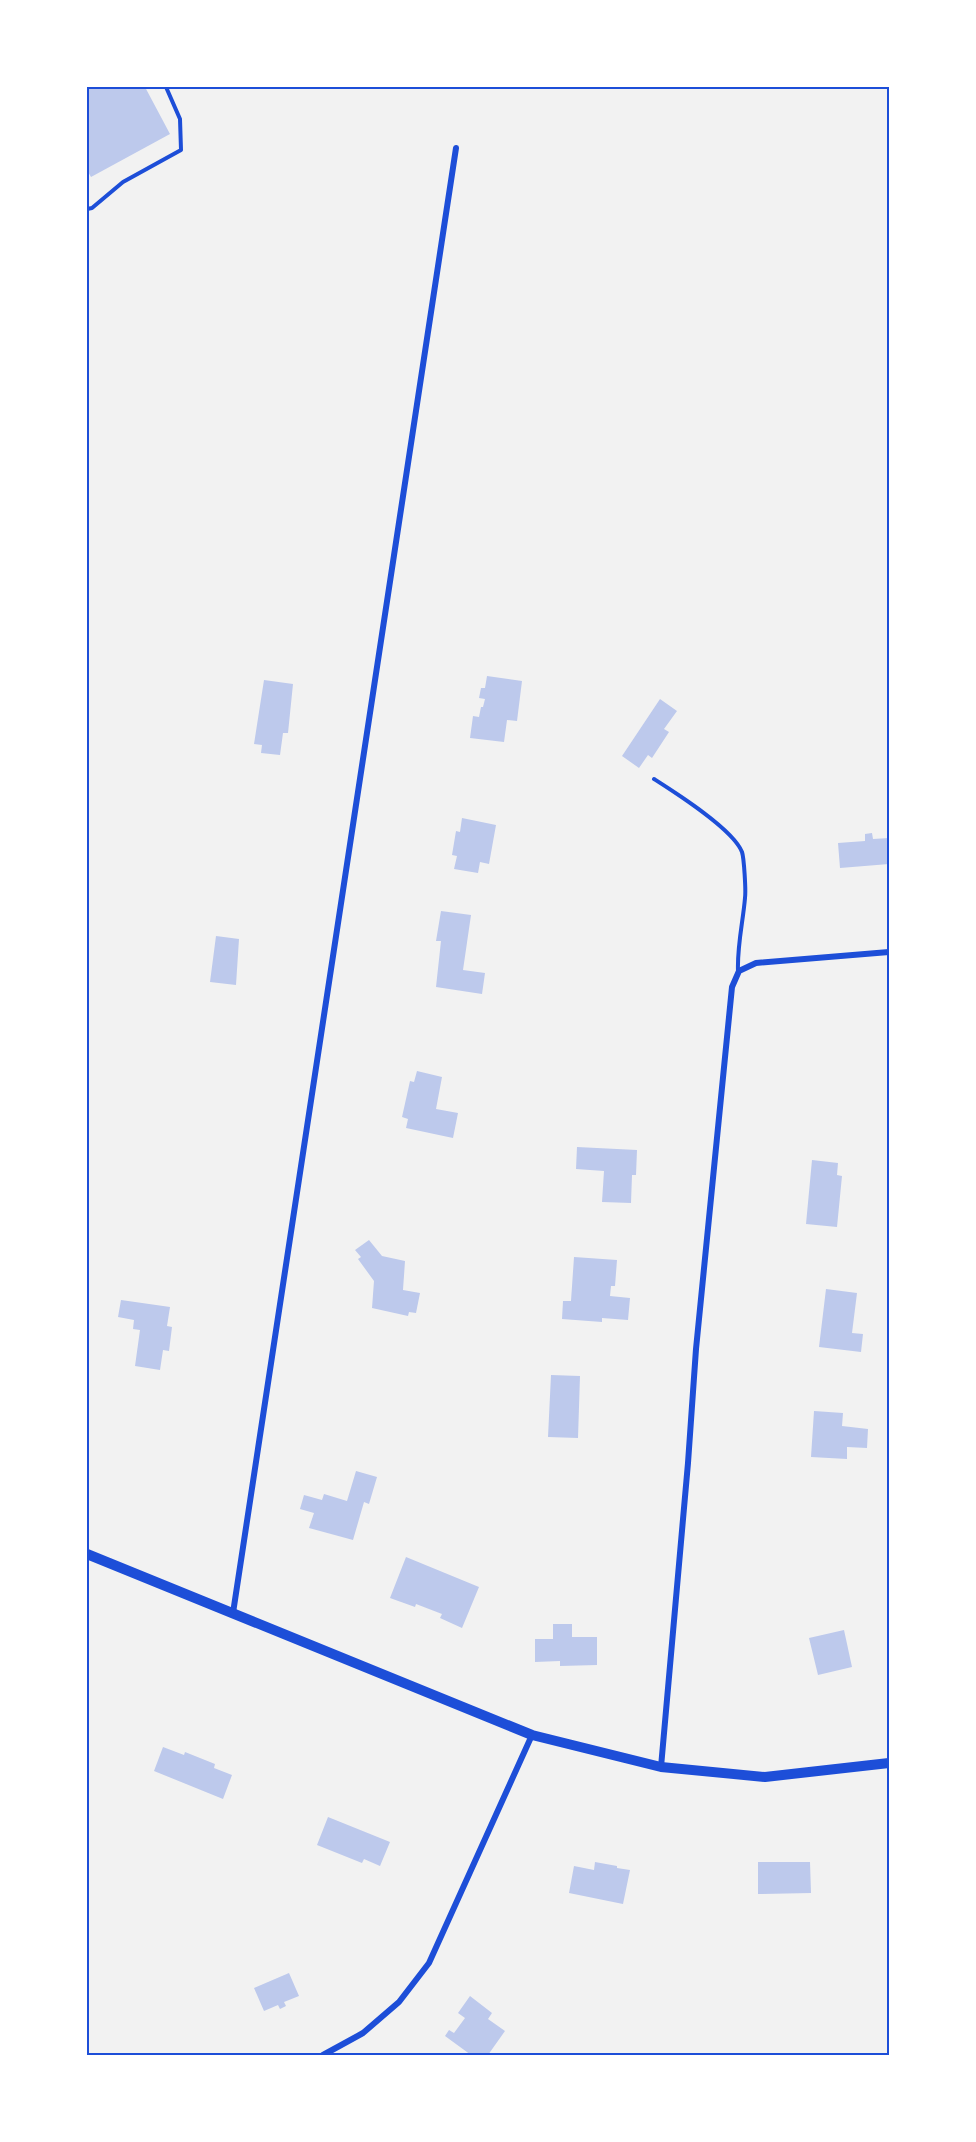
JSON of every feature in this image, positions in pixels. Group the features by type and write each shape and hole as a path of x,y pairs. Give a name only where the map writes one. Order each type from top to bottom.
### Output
{"street":[{"path":"232,1614 456,148"},
{"path":"661,1767 697,1338 732,987 738,971 756,963 889,952"},
{"path":"87,1554 532,1735 661,1767 765,1776 889,1763"},
{"path":"323,2055 363,2033 399,2002 429,1964 532,1735"}],"lane":[{"path":"87,208 92,208 123,182 181,150 180,119 166,87"},
{"path":"654,779 712,820 742,852 746,895 738,971"}],"building":[{"path":"87,87 145,87 170,134 91,177 87,170"},
{"path":"487,676 522,681 517,721 507,720 504,742 470,738 473,716 479,717 481,707 483,707 485,699 479,698 481,688 485,688"},
{"path":"264,680 293,684 288,733 283,733 280,755 261,753 262,745 254,744"},
{"path":"660,699 677,711 664,729 669,732 652,758 648,755 639,768 622,756"},
{"path":"462,818 496,825 489,864 480,862 478,873 454,869 457,856 452,855 456,831 460,832"},
{"path":"872,833 873,839 889,838 889,864 840,868 838,843 865,841 865,834"},
{"path":"441,911 471,915 463,970 485,973 482,994 436,987 441,941 436,941"},
{"path":"216,936 239,939 236,985 210,982"},
{"path":"417,1071 442,1077 436,1109 458,1113 453,1138 406,1128 408,1119 402,1117 410,1081 414,1082"},
{"path":"577,1147 637,1150 636,1175 632,1175 631,1203 602,1202 604,1171 576,1169"},
{"path":"812,1160 838,1163 837,1175 842,1176 837,1227 806,1224"},
{"path":"369,1240 382,1256 405,1261 403,1290 420,1293 416,1313 409,1312 408,1316 372,1308 374,1281 358,1259 361,1257 355,1250"},
{"path":"574,1257 617,1260 615,1286 611,1286 610,1296 630,1298 628,1320 602,1318 602,1322 562,1319 563,1301 571,1301"},
{"path":"826,1289 857,1293 852,1333 863,1334 861,1352 819,1347"},
{"path":"121,1300 170,1307 167,1326 172,1327 169,1351 163,1350 160,1370 135,1366 140,1330 133,1329 134,1320 118,1317"},
{"path":"551,1375 580,1376 578,1438 548,1437"},
{"path":"814,1411 843,1413 842,1426 868,1429 867,1448 847,1447 847,1459 811,1457"},
{"path":"356,1471 377,1477 369,1504 364,1502 353,1540 309,1528 314,1513 300,1509 304,1495 322,1500 324,1494 347,1501"},
{"path":"406,1557 479,1587 462,1628 440,1618 442,1614 416,1604 415,1607 390,1598"},
{"path":"553,1624 572,1624 572,1637 597,1637 597,1665 560,1666 560,1661 535,1662 535,1639 553,1639"},
{"path":"844,1630 852,1667 818,1675 809,1638"},
{"path":"163,1747 184,1755 185,1752 215,1764 214,1768 232,1775 223,1799 154,1771"},
{"path":"328,1817 390,1842 380,1866 364,1859 362,1863 317,1845"},
{"path":"595,1862 630,1870 623,1904 569,1893 574,1866 594,1870"},
{"path":"758,1862 810,1862 811,1893 758,1894"},
{"path":"289,1973 299,1996 284,2002 286,2006 280,2009 278,2005 264,2011 254,1988"},
{"path":"470,1996 492,2013 488,2019 505,2031 488,2055 471,2055 445,2036 449,2030 454,2033 465,2018 458,2013"}]}
